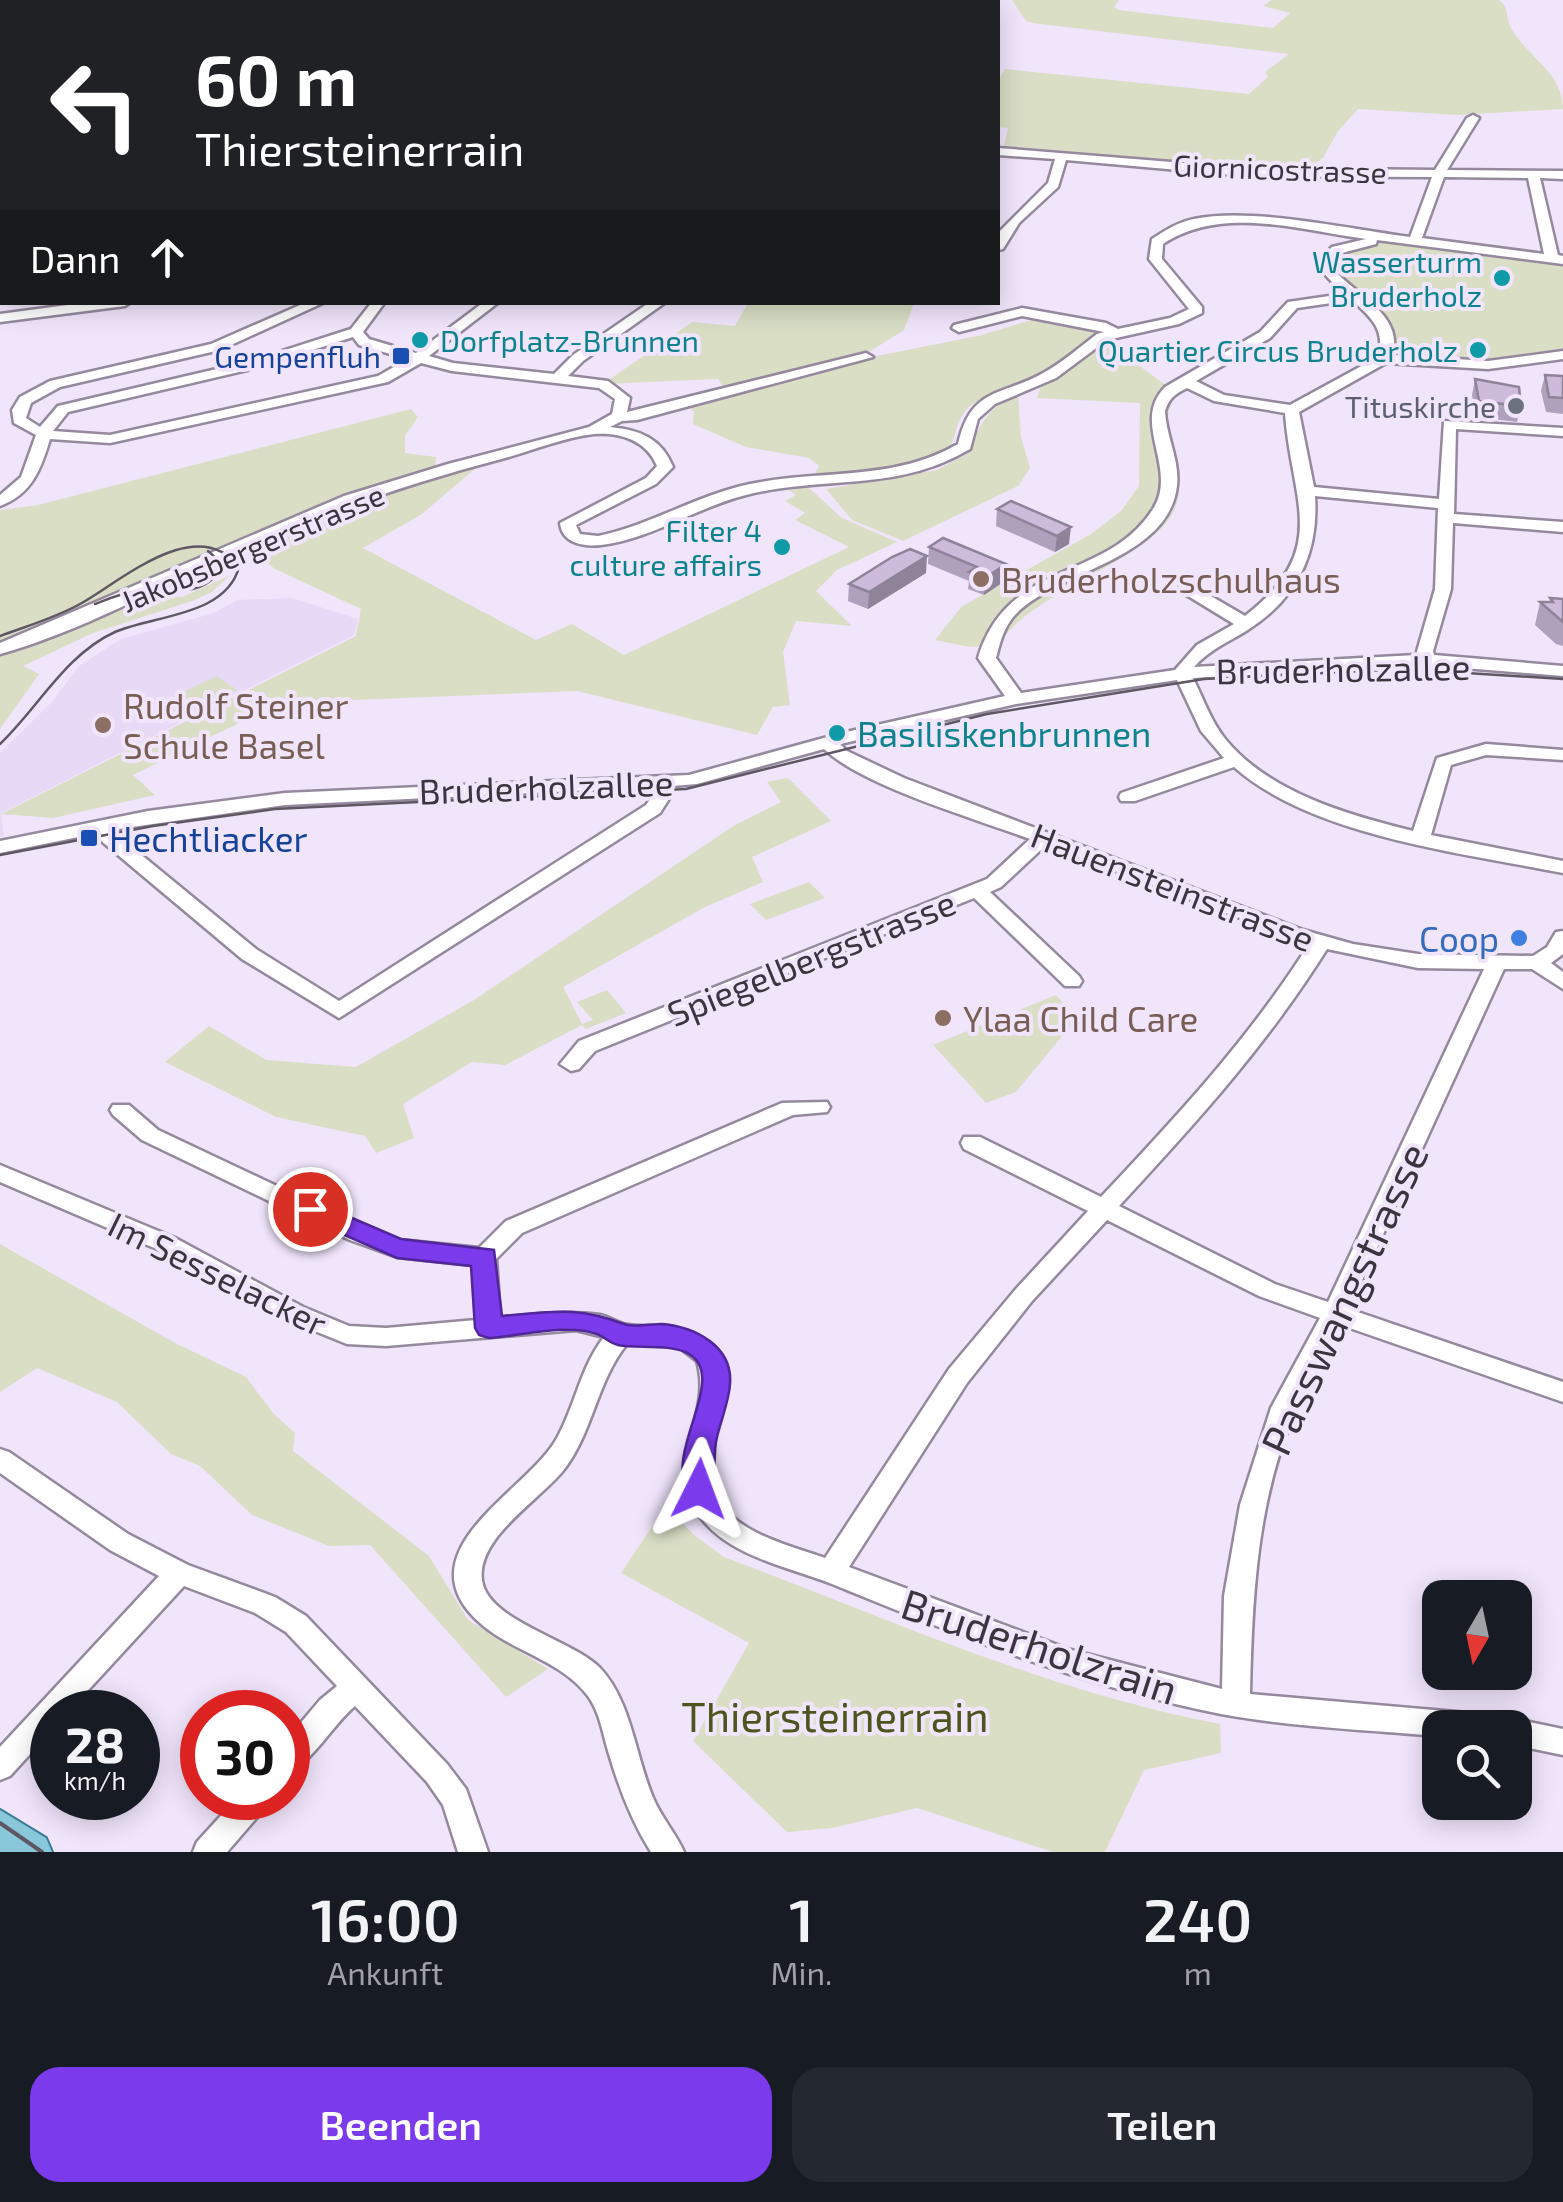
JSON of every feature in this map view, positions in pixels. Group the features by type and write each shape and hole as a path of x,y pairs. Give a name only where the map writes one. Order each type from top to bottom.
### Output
{"main road":[{"path":"0,1829 32,1852"}],"street":[{"path":"1415,241 1440,172 1472,118"},
{"name":"Giornicostrasse","path":"1000,151 1246,172 1563,175"},
{"path":"1001,225 1055,186 1062,171 1062,154"},
{"path":"594,430 649,440 662,454 665,467 651,481 568,523 575,538 598,541 752,489 850,479 930,465 965,446 971,418 978,409 1051,375 1114,332 1174,321 1197,310 1155,259 1157,242 1178,228 1204,221 1243,219 1558,259 1533,174"},
{"path":"1544,219 1563,220"},
{"path":"1384,359 1390,346 1389,334 1380,318 1333,278 1328,259 1337,250 1387,237"},
{"path":"1187,383 1188,377 1265,335 1293,305 1354,296"},
{"path":"0,318 102,305"},
{"path":"312,305 215,347 78,377 35,392 18,410 19,420 43,433 82,440 166,429 383,379 416,360 490,305"},
{"path":"0,500 21,488 32,472 43,433 54,414 80,403 255,364 356,332 377,305"},
{"path":"559,377 578,358 656,305"},
{"path":"959,328 1022,312 1114,332"},
{"path":"356,332 364,342 416,360 483,372 582,379 616,390 624,406 619,416"},
{"path":"1016,699 987,658 989,637 1013,607 1119,550 1156,518 1167,498 1170,482 1169,463 1156,421 1157,408 1172,387 1187,383 1223,398 1292,410 1384,359 1488,365 1563,355"},
{"name":"Jakobsbergerstrasse","path":"0,649 106,609 334,506 594,430 619,416 632,416 866,357"},
{"path":"1292,410 1310,520 1306,554 1286,586 1246,624 1194,652 1182,673 1220,746 1274,788 1327,812 1563,867"},
{"path":"1426,660 1424,651 1443,589 1450,424 1492,430 1563,432"},
{"path":"1307,491 1563,528"},
{"path":"1186,588 1246,624"},
{"name":"Bruderholzallee","path":"0,846 217,806 304,797 690,780 827,742 1016,699 1182,673 1334,661 1426,660 1563,671"},
{"name":"Hauensteinstrasse","path":"827,742 841,755 897,782 1321,942 1418,962 1536,963"},
{"path":"1420,836 1443,762 1459,752 1486,748 1563,755"},
{"path":"1128,797 1237,760"},
{"path":"96,827 249,954 339,1012 653,809 663,794 663,783"},
{"name":"Spiegelbergstrasse","path":"571,1064 588,1046 978,890 1010,872 1044,837"},
{"path":"978,890 1072,981"},
{"path":"1563,937 1555,951 1536,963 1563,982"},
{"path":"670,1852 632,1783 601,1691 565,1657 486,1612 475,1600 469,1581 468,1562 478,1542 559,1458 578,1424 598,1362 620,1335 683,1338 710,1356 716,1392 696,1470 706,1504 717,1520 736,1533 832,1572 958,1376 1024,1294 1220,1083 1290,991 1321,942"},
{"name":"Passwangstrasse","path":"1236,1704 1238,1596 1254,1505 1284,1408 1334,1316 1496,965"},
{"path":"121,1110 150,1136 358,1234 397,1248 484,1257 514,1228 539,1215 790,1108 819,1107"},
{"path":"972,1143 1267,1290 1563,1392"},
{"name":"Im Sesselacker","path":"0,1173 167,1244 294,1314 334,1331 386,1337 576,1320 605,1325 620,1335"},
{"path":"484,1257 489,1328"},
{"path":"0,1459 119,1542 179,1572 265,1605 296,1624 437,1773 456,1800 472,1852"},
{"path":"0,1767 179,1572"},
{"name":"Bruderholzrain","path":"832,1572 1024,1648 1091,1670 1236,1704 1422,1722"},
{"path":"310,1733 330,1709 356,1688"},
{"path":"1532,1736 1563,1742"},
{"path":"208,1852 235,1820"}],"shaded area":[{"name":"Rudolf Steiner Schule Basel","path":"292,598 358,619 354,635 1,813 4,836 0,837 0,753 51,703 79,666 121,639 214,613 237,600"}],"green space":[{"path":"1012,0 1119,0 1114,7 1118,10 1273,28 1290,13 1263,6 1272,0 1499,0 1518,38 1557,85 1563,109 1458,115 1358,109 1338,131 1323,158 1307,169 1235,167 1004,146 1008,128 1000,127 1000,78 1005,69 1249,94 1268,77 1265,72 1289,54 1026,21"},
{"path":"1375,240 1563,263 1563,355 1488,365 1395,356 1389,334 1328,270 1337,250"},
{"path":"747,305 913,305 904,330 861,357 724,388 718,379 603,384 692,322 735,326"},
{"path":"1044,316 1106,327 1104,340 1175,392 1168,421 1178,498 1169,519 1151,538 1041,605 998,645 970,647 935,640 961,607 1091,534 1121,511 1139,486 1140,403 1037,398 1041,386 998,394 969,407 951,445 929,459 813,478 819,466 809,458 746,447 693,424 694,412 686,404 857,360 982,335"},
{"path":"1018,396 1021,437 1030,468 1018,486 903,541 852,520 826,489 937,470 969,453 986,417"},
{"path":"411,409 418,417 405,436 405,453 436,457 435,469 477,467 422,514 363,548 536,640 572,624 624,655 849,547 795,520 805,513 785,501 796,495 789,490 808,487 842,518 897,542 837,570 816,591 852,626 796,621 783,652 790,705 773,707 757,735 577,691 327,701 245,720 133,775 155,795 53,818 1,814 356,636 361,609 275,569 250,549 149,596 182,597 229,576 212,592 93,633 23,666 39,674 0,729 0,510 38,505"},
{"path":"217,676 237,690 171,721 151,707"},
{"path":"788,778 831,821 752,857 763,882 705,907 563,987 582,1024 593,1020 577,1002 607,990 626,1013 586,1029 582,1025 505,1065 472,1062 403,1104 414,1138 376,1153 365,1136 276,1117 165,1062 209,1026 266,1060 356,1067 474,1000 735,825 781,802 767,782"},
{"path":"809,882 825,898 766,920 750,904"},
{"path":"1056,995 1077,1018 1016,1092 986,1103 933,1045"},
{"path":"0,1244 175,1343 246,1377 273,1413 295,1433 293,1451 429,1556 468,1620 548,1669 506,1697 370,1545 329,1546 252,1515 200,1466 171,1454 117,1402 37,1368 0,1392"},
{"name":"Thiersteinerrain","path":"666,1506 694,1535 724,1557 1031,1673 1156,1710 1220,1724 1221,1753 1144,1770 1105,1852 1053,1852 917,1808 832,1828 787,1832 693,1741 749,1643 621,1573"}],"building":[{"path":"1545,375 1563,376 1563,398 1549,397"},
{"path":"1475,379 1519,387 1521,406 1479,401"},
{"path":"1011,501 1071,527 1057,536 997,509"},
{"path":"943,538 1006,564 985,578 969,572 977,567 929,547"},
{"path":"910,549 927,556 869,592 849,584 892,557"},
{"path":"1550,598 1563,599 1563,622 1540,602 1553,602"}],"tram line":[{"path":"0,636 70,609 137,568 181,549 202,546 222,552 239,567 232,583 205,605 131,626 98,642 67,668 0,744"},
{"path":"95,604 130,593 185,590 206,584 224,565 208,551"},
{"path":"0,855 153,826 275,809 686,789 987,714 1204,679 1403,669 1563,679"},
{"path":"0,1823 42,1852"}],"place":[{"name":"Wasserturm Bruderholz","path":"1502,278"},
{"name":"Dorfplatz-Brunnen","path":"420,340"},
{"name":"Quartier Circus Bruderholz","path":"1478,350"},
{"name":"Gempenfluh","path":"401,356"},
{"name":"Tituskirche","path":"1516,406"},
{"name":"Filter 4 culture affairs","path":"782,547"},
{"name":"Bruderholzschulhaus","path":"981,579"},
{"name":"Rudolf Steiner Schule Basel","path":"103,725"},
{"name":"Basiliskenbrunnen","path":"837,733"},
{"name":"Hechtliacker","path":"89,838"},
{"name":"Coop","path":"1519,938"},
{"name":"Ylaa Child Care","path":"943,1018"}],"route":[{"path":"310,1209 358,1234 397,1248 484,1257 489,1328 576,1320 605,1325 620,1335 662,1335 683,1338 698,1346 710,1356 717,1382 698,1455 699,1489"}]}
